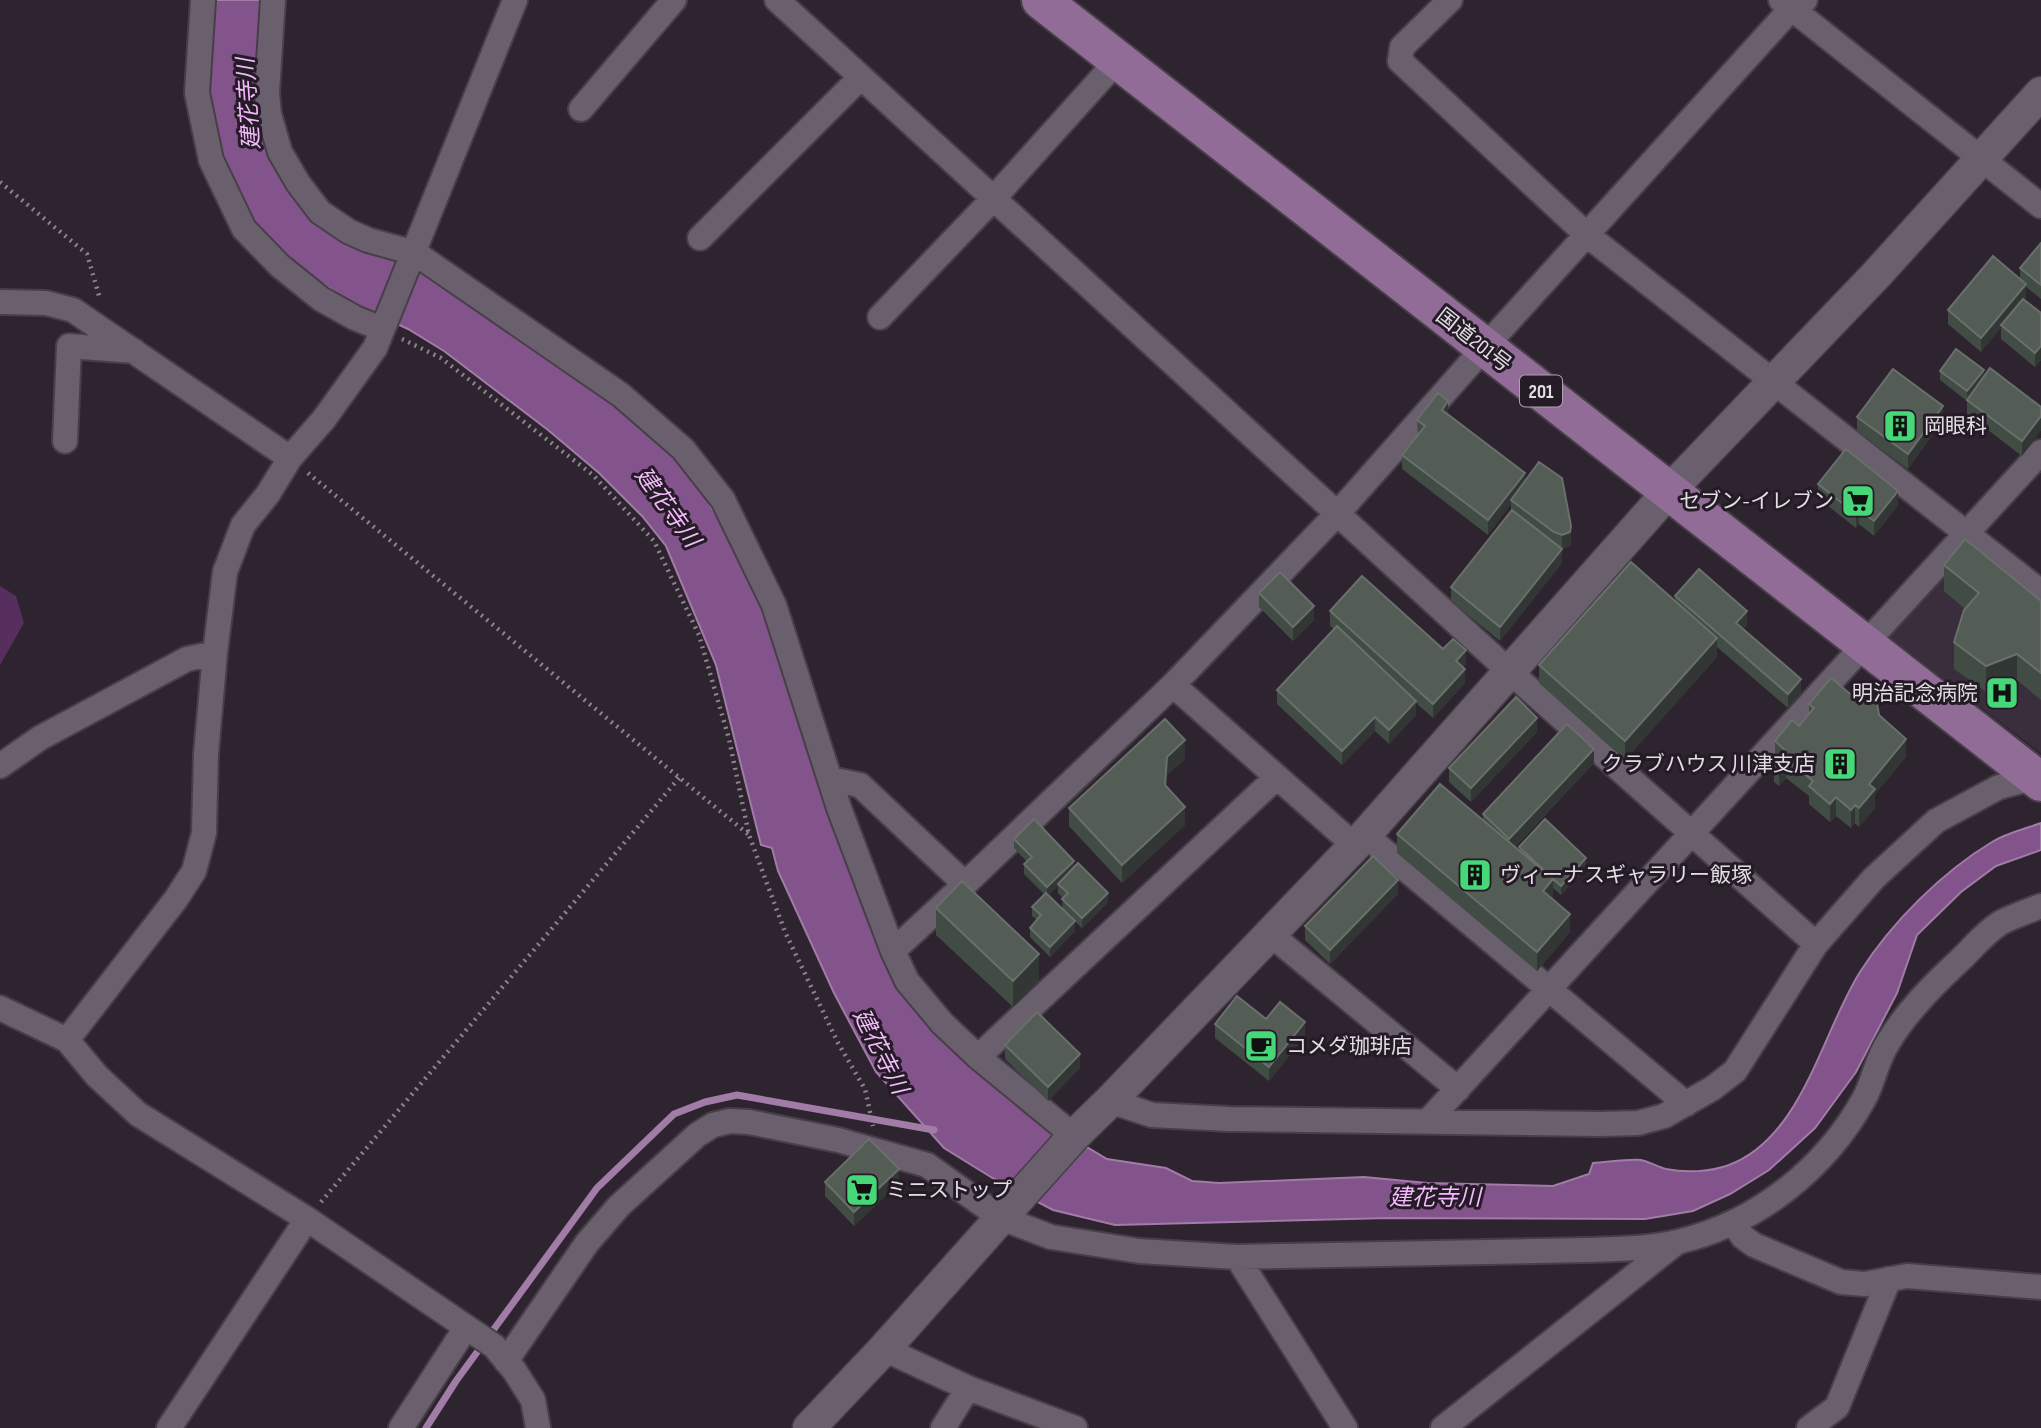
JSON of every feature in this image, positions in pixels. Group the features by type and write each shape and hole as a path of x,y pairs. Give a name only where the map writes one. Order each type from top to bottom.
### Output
{"highway":[{"name":"国道201号","path":"1041,0 1865,645 2039,776"}],"street":[{"path":"204,0 197,93 211,160 244,229 280,266 321,299 355,318 384,326"},
{"path":"273,0 267,93 269,114 280,152 298,183 320,212 348,231 413,257 621,395 683,449 723,500 774,605 830,779 893,951 907,981 942,1023 978,1057 1073,1136"},
{"path":"67,1040 176,899 194,871 204,833 206,754 225,572 243,525 268,494 290,458 324,419 375,348 515,0"},
{"path":"581,109 674,0"},
{"path":"777,0 1509,671 1816,944"},
{"path":"1450,0 1402,47 1400,61 1587,234 2041,592"},
{"path":"893,951 1174,685 1337,514 1792,3 2041,206"},
{"path":"880,317 993,200 1118,60"},
{"path":"699,238 860,78"},
{"path":"808,1428 884,1349 1073,1136 1110,1101 1359,840 1670,490 1877,274 2041,93"},
{"path":"0,302 46,303 73,310 290,458"},
{"path":"65,440 69,346 134,351"},
{"path":"1428,1121 2041,452"},
{"path":"0,766 40,738 187,659 215,653"},
{"path":"1174,685 1277,777 1549,990 1686,1104"},
{"path":"1110,1101 1152,1115 1229,1119 1638,1123 1664,1116 1713,1088 1735,1071 1816,944 1874,878 1936,821 1999,787 2039,776"},
{"path":"978,1057 1277,777"},
{"path":"830,779 860,785 965,884"},
{"path":"506,1361 587,1242 629,1197 697,1135 713,1125 730,1121 749,1122 878,1150 927,1165 1051,1237 1139,1251 1237,1258 1637,1248 1678,1242 1734,1224 1788,1189 1814,1168 1839,1138 1864,1098 1888,1042 1931,986 2000,923 2041,906"},
{"path":"1270,934 1458,1089"},
{"path":"3,1017 67,1040 97,1076 138,1114 307,1219 465,1329 494,1346 533,1400 538,1428"},
{"path":"169,1428 307,1219"},
{"path":"1734,1224 1743,1237 1754,1245 1841,1282 1865,1284 1907,1276 2041,1287"},
{"path":"1443,1428 1469,1420 1678,1242"},
{"path":"1237,1258 1345,1428"},
{"path":"1809,1428 1837,1407 1889,1279"},
{"path":"401,1428 465,1329"},
{"path":"884,1349 968,1388 1075,1428"},
{"path":"943,1428 968,1388"}],"path":[{"path":"0,181 87,254 110,334"},
{"path":"384,326 441,358 593,475 654,541 699,635 729,739 749,835 785,932 838,1043 865,1089 878,1150"},
{"path":"290,458 749,835"},
{"path":"307,1219 680,778"}],"shaded area":[{"name":"明治記念病院","path":"1967,540 2041,598 2041,753 1884,633"},
{"path":"0,586 16,596 24,623 0,665"}],"water":[{"name":"建花寺川","path":"214,0 264,0 265,102 297,190 426,271 647,428 693,477 732,541 765,611 888,954 1050,1125 1107,1159 1166,1168 1192,1181 1219,1183 1364,1177 1427,1183 1553,1186 1589,1174 1593,1163 1641,1160 1666,1169 1690,1171 1729,1165 1754,1151 1775,1132 1793,1108 1846,996 1860,972 1902,917 1936,883 1973,854 2003,836 2041,823 2041,850 1996,866 1961,892 1917,935 1897,993 1856,1072 1815,1128 1769,1170 1730,1194 1693,1211 1645,1219 1388,1218 1115,1225 1053,1210 994,1179 944,1148 876,1072 834,993 778,871 772,848 761,845 716,665 666,546 642,516 599,473 548,430 444,351 408,329 352,303 303,271 253,221 212,134 207,90"}],"building":[{"path":"2041,243 2041,285 2020,268"},
{"path":"1993,256 2026,284 1981,338 1948,310"},
{"path":"2023,299 2041,313 2041,346 2035,353 2001,325"},
{"path":"1956,349 1984,370 1967,391 1940,371"},
{"path":"1990,368 2041,407 2041,416 2022,441 1967,400"},
{"name":"岡眼科","path":"1893,369 1943,406 1908,454 1857,417"},
{"path":"1438,393 1448,401 1442,410 1525,473 1488,520 1402,455 1425,426 1417,420"},
{"name":"セブン-イレブン","path":"1846,449 1898,491 1874,521 1859,510 1856,514 1818,484"},
{"path":"1539,462 1562,478 1570,532 1562,535 1554,532 1511,500"},
{"path":"1512,510 1562,549 1500,627 1451,587"},
{"path":"1965,539 2041,601 2041,673 2017,654 1986,666 1954,642 1964,610 1979,593 1944,565"},
{"path":"1631,562 1717,638 1625,741 1539,665"},
{"path":"1699,569 1747,611 1736,623 1801,679 1788,694 1675,596"},
{"path":"1280,572 1314,606 1293,627 1259,593"},
{"path":"1362,576 1443,649 1453,639 1466,650 1456,661 1465,669 1433,704 1330,611"},
{"path":"1337,626 1416,701 1389,730 1375,717 1342,751 1277,690"},
{"name":"クラブハウス 川津支店","path":"1831,678 1855,698 1863,696 1877,703 1879,715 1906,739 1869,784 1875,789 1859,808 1855,805 1851,810 1836,797 1830,804 1809,786 1813,781 1786,759 1779,768 1774,764 1785,750 1775,741 1792,720 1799,726 1814,708 1809,704"},
{"path":"1516,697 1537,718 1471,788 1449,768"},
{"path":"1165,719 1185,740 1167,757 1165,785 1185,807 1122,865 1069,808"},
{"path":"1567,724 1594,749 1509,839 1483,814"},
{"name":"ヴィーナスギャラリー飯塚","path":"1440,784 1553,879 1543,891 1570,914 1537,952 1397,834"},
{"path":"1034,819 1074,861 1047,887 1024,864 1032,857 1014,839"},
{"path":"1545,819 1586,858 1561,886 1519,847"},
{"path":"1373,856 1398,880 1330,950 1305,926"},
{"path":"1078,863 1108,893 1082,918 1062,899 1068,893 1058,884"},
{"path":"962,881 1039,954 1013,981 936,908"},
{"path":"1046,893 1075,921 1050,947 1030,928 1041,915 1032,907"},
{"name":"コメダ珈琲店","path":"1237,996 1266,1019 1280,1002 1305,1022 1269,1067 1215,1024"},
{"path":"1037,1012 1080,1054 1048,1087 1005,1045"},
{"name":"ミニストップ","path":"869,1139 899,1169 854,1212 825,1182"}],"waterway":[{"path":"426,1428 456,1381 597,1188 674,1114 705,1102 737,1095 934,1130"}],"place":[{"name":"岡眼科","path":"1900,426"},
{"name":"セブン-イレブン","path":"1858,501"},
{"name":"明治記念病院","path":"2002,693"},
{"name":"クラブハウス 川津支店","path":"1840,764"},
{"name":"ヴィーナスギャラリー飯塚","path":"1475,875"},
{"name":"コメダ珈琲店","path":"1261,1046"},
{"name":"ミニストップ","path":"862,1190"}]}
